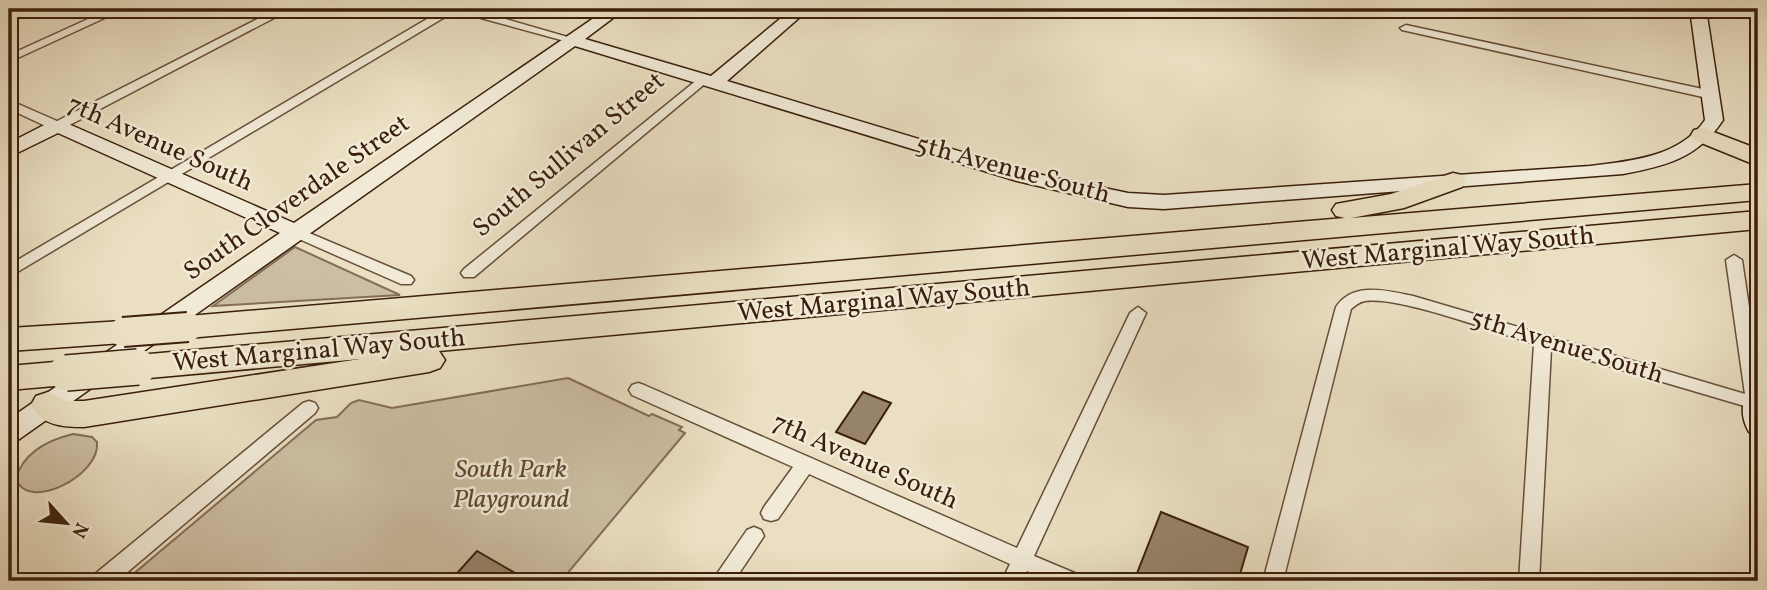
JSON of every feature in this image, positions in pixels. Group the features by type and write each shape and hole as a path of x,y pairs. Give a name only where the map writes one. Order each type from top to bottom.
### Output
{"highway":[{"path":"1703,135 1758,158"},
{"path":"967,260 1336,212 1395,202 1453,181"},
{"name":"West Marginal Way South","path":"9,340 188,327 1758,192"},
{"name":"West Marginal Way South","path":"9,378 681,320 1758,220"},
{"path":"48,405 62,414 84,415 681,320"}],"street":[{"path":"9,59 118,9"},
{"path":"9,151 285,9"},
{"path":"9,272 451,9"},
{"name":"5th Avenue South","path":"459,9 709,80 1024,177 1128,200 1190,201 1615,169 1668,156 1703,135"},
{"name":"South Cloverdale Street","path":"9,432 617,9"},
{"name":"South Sullivan Street","path":"469,272 801,9"},
{"path":"1698,9 1714,120 1703,135"},
{"path":"1406,28 1712,95"},
{"name":"7th Avenue South","path":"9,104 167,177 406,280"},
{"path":"1734,260 1757,411"},
{"name":"5th Avenue South","path":"1273,581 1344,307 1349,299 1374,296 1413,302 1543,340 1757,411"},
{"path":"1012,581 1138,313"},
{"path":"1529,581 1543,340"},
{"name":"7th Avenue South","path":"638,390 1070,581"},
{"path":"102,581 309,408"},
{"path":"771,513 805,464"},
{"path":"722,581 754,536"}],"green space":[{"path":"295,247 400,295 213,306"},
{"name":"South Park Playground","path":"568,378 649,416 652,414 682,427 679,430 685,433 561,581 125,581 316,420 337,417 351,403 359,400 392,408"},
{"path":"73,434 92,437 97,442 95,455 87,467 76,478 47,491 33,492 23,488 16,478 31,454 46,444"}],"building":[{"path":"863,392 891,403 865,444 836,432"},
{"path":"1161,512 1248,547 1238,581 1134,581"},
{"path":"477,551 529,581 450,581"}]}
